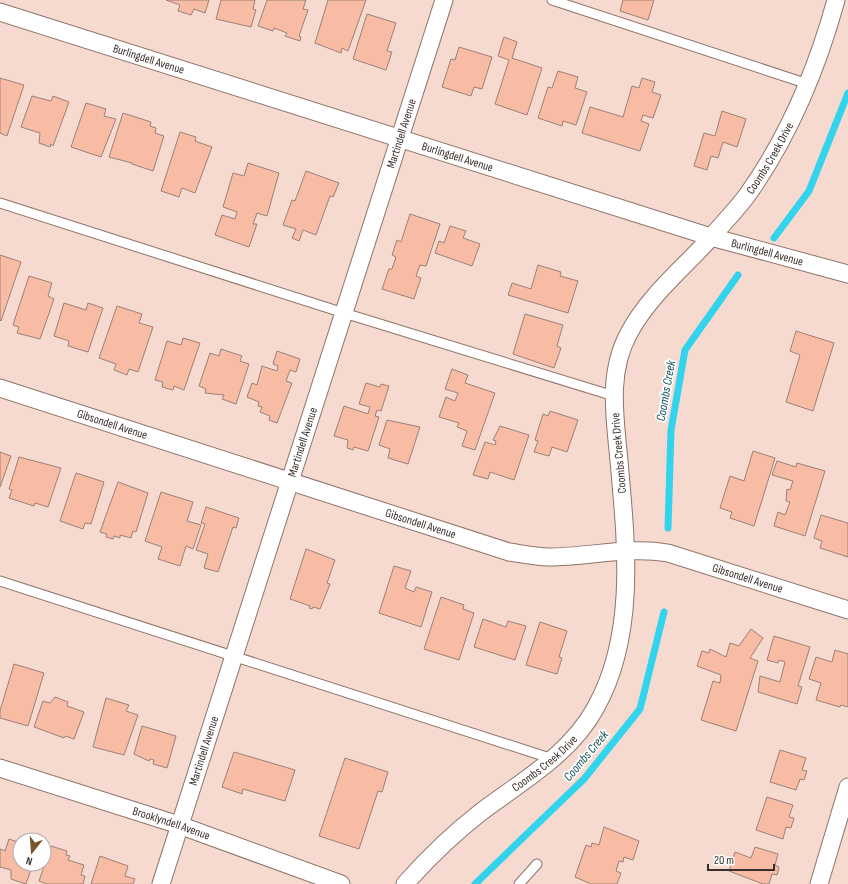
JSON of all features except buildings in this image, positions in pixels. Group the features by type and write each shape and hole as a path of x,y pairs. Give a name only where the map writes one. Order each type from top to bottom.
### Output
{"street":[{"name":"Martindell Avenue","path":"161,884 444,0"},
{"name":"Coombs Creek Drive","path":"406,884 418,870 479,814 553,759 588,722 598,704 617,651 623,616 626,550 614,396 618,359 632,328 642,311 711,237 747,195 785,135 808,84 827,32 836,0"},
{"name":"Burlingdell Avenue","path":"0,12 711,237 848,274"},
{"name":"Gibsondell Avenue","path":"0,388 509,552 548,557 626,550 648,550 668,553 848,610"},
{"name":"Brooklyndell Avenue","path":"0,768 179,825 341,884"},
{"path":"819,884 848,787"}],"lane":[{"path":"552,0 808,84"},
{"path":"0,203 344,313 614,396"},
{"path":"0,581 553,759"},
{"path":"519,884 537,864"}],"waterway":[{"name":"Coombs Creek","path":"774,238 809,191 848,93"},
{"name":"Coombs Creek","path":"668,528 671,430 685,350 738,275"},
{"name":"Coombs Creek","path":"475,884 584,779 640,709 664,612"}]}
